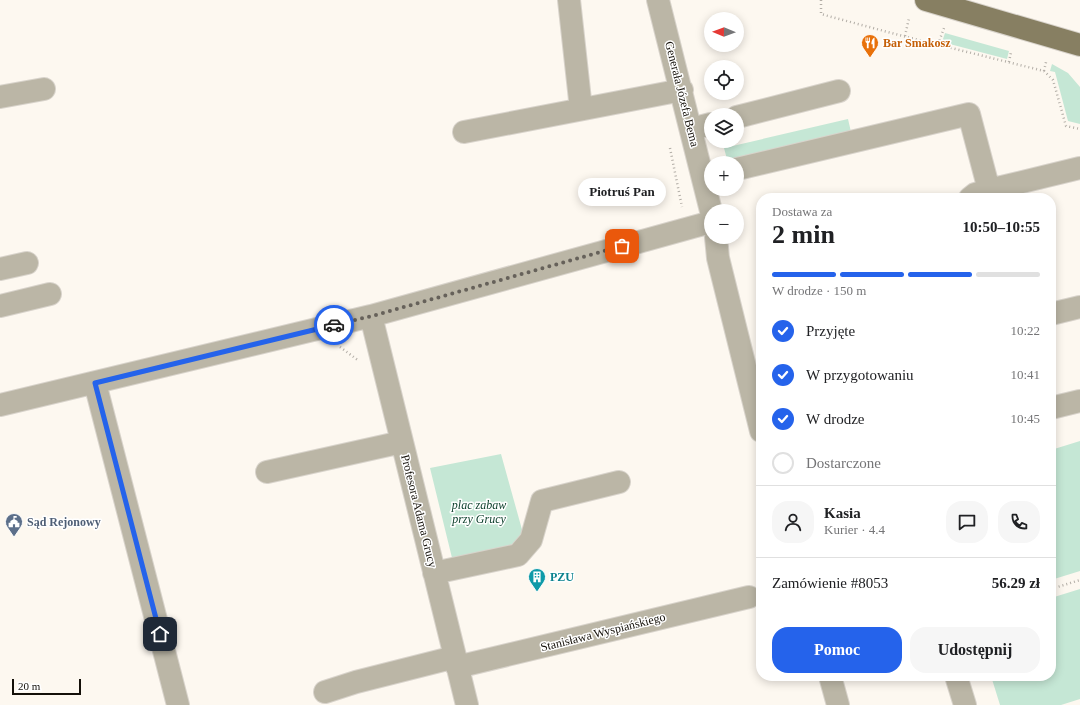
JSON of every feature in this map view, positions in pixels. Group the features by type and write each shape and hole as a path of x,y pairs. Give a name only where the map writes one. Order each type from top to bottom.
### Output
{"main road":[{"path":"926,0 1080,44"}],"street":[{"path":"569,0 581,109"},
{"name":"Generała Józefa Bema","path":"658,0 682,90 701,127 705,156"},
{"path":"0,98 44,89"},
{"path":"464,132 682,90"},
{"path":"744,115 839,91"},
{"path":"744,167 969,114 989,190"},
{"path":"978,193 1080,168"},
{"path":"0,405 372,316 704,224"},
{"path":"717,244 718,258 755,387"},
{"path":"0,269 27,263"},
{"path":"0,306 50,294"},
{"path":"1056,313 1080,307"},
{"name":"Profesora Adama Grucy","path":"372,316 467,705"},
{"path":"95,383 160,634 175,704"},
{"path":"1056,407 1080,401"},
{"path":"267,472 402,442"},
{"path":"434,573 518,555 531,540 542,501 619,482"},
{"name":"Stanisława Wyspiańskiego","path":"325,692 363,680 456,662 749,597"},
{"path":"831,681 838,705"},
{"path":"958,681 965,705"}],"path":[{"path":"821,0 821,14 1044,70 1053,80 1066,126 1080,129"},
{"path":"905,36 909,18"},
{"path":"938,44 944,27"},
{"path":"1009,62 1011,52"},
{"path":"1044,70 1046,62"},
{"path":"670,147 682,208 681,212"},
{"path":"337,346 361,362"},
{"path":"1056,587 1080,580"}],"green space":[{"path":"945,33 1009,51 1007,59 942,42"},
{"path":"1052,64 1068,73 1080,87 1080,124 1068,121 1055,72 1050,71"},
{"path":"848,119 851,132 744,159 744,156 726,156 724,148 744,148 744,143"},
{"path":"1080,441 1080,571 1056,578 1056,448"},
{"name":"plac zabaw przy Grucy","path":"501,454 526,544 454,566 430,468"},
{"path":"1080,589 1080,699 1061,705 1000,705 993,681 1056,681 1056,596"}],"way so far":[{"path":"334,325 372,316 622,246"}],"place":[{"name":"Bar Smakosz","path":"870,58"},
{"name":"Piotruś Pan","path":"622,246"},
{"name":"Sąd Rejonowy","path":"14,537"},
{"name":"PZU","path":"537,592"}],"route":[{"path":"160,634 95,383 334,325"}]}
